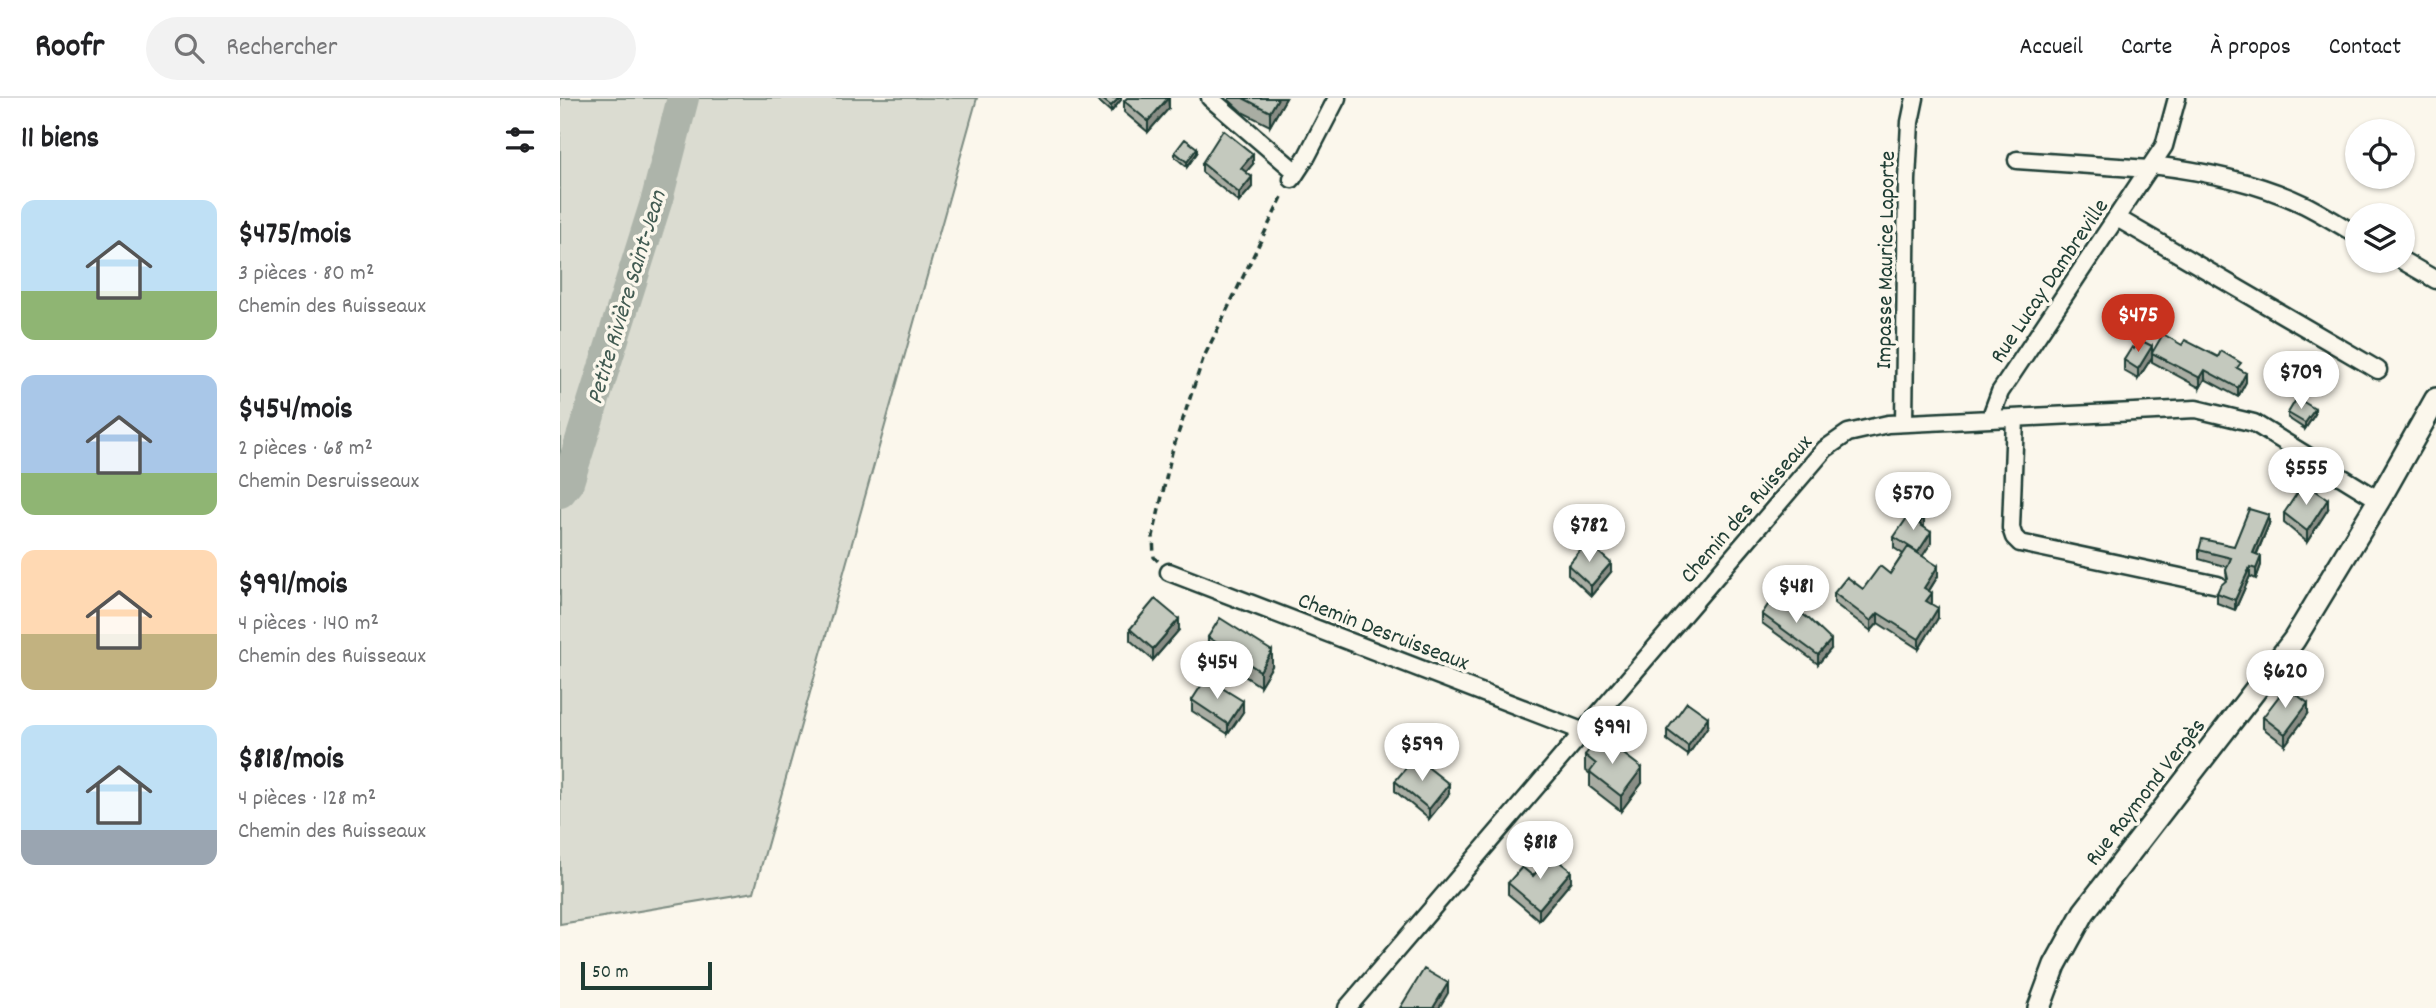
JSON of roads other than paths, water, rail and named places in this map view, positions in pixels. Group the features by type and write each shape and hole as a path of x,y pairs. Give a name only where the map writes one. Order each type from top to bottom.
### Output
{"main road":[{"name":"Rue Raymond Vergès","path":"2039,1008 2055,965 2084,912 2294,640 2379,500 2436,399"}],"street":[{"path":"1210,98 1294,176 1338,98"},
{"name":"Impasse Maurice Laporte","path":"1904,423 1907,180 1910,122 1916,98"},
{"name":"Rue Lucay Dambreville","path":"1990,419 2000,392 2164,146 2177,98"},
{"name":"Rue Lucay Dambreville","path":"2017,160 2150,167"},
{"path":"2150,167 2190,170 2248,184 2303,204 2345,227"},
{"path":"2117,218 2378,370"},
{"path":"2415,268 2436,280"},
{"name":"Chemin des Ruisseaux","path":"1347,1008 1825,449 1849,433 1888,424 2196,410 2254,424 2379,500"},
{"path":"2015,418 2011,528 2020,543 2218,585"},
{"name":"Chemin Desruisseaux","path":"1169,572 1582,732"}],"waterway":[{"name":"Petite Rivière Saint-Jean","path":"560,492 568,482 657,199 683,98"}]}
